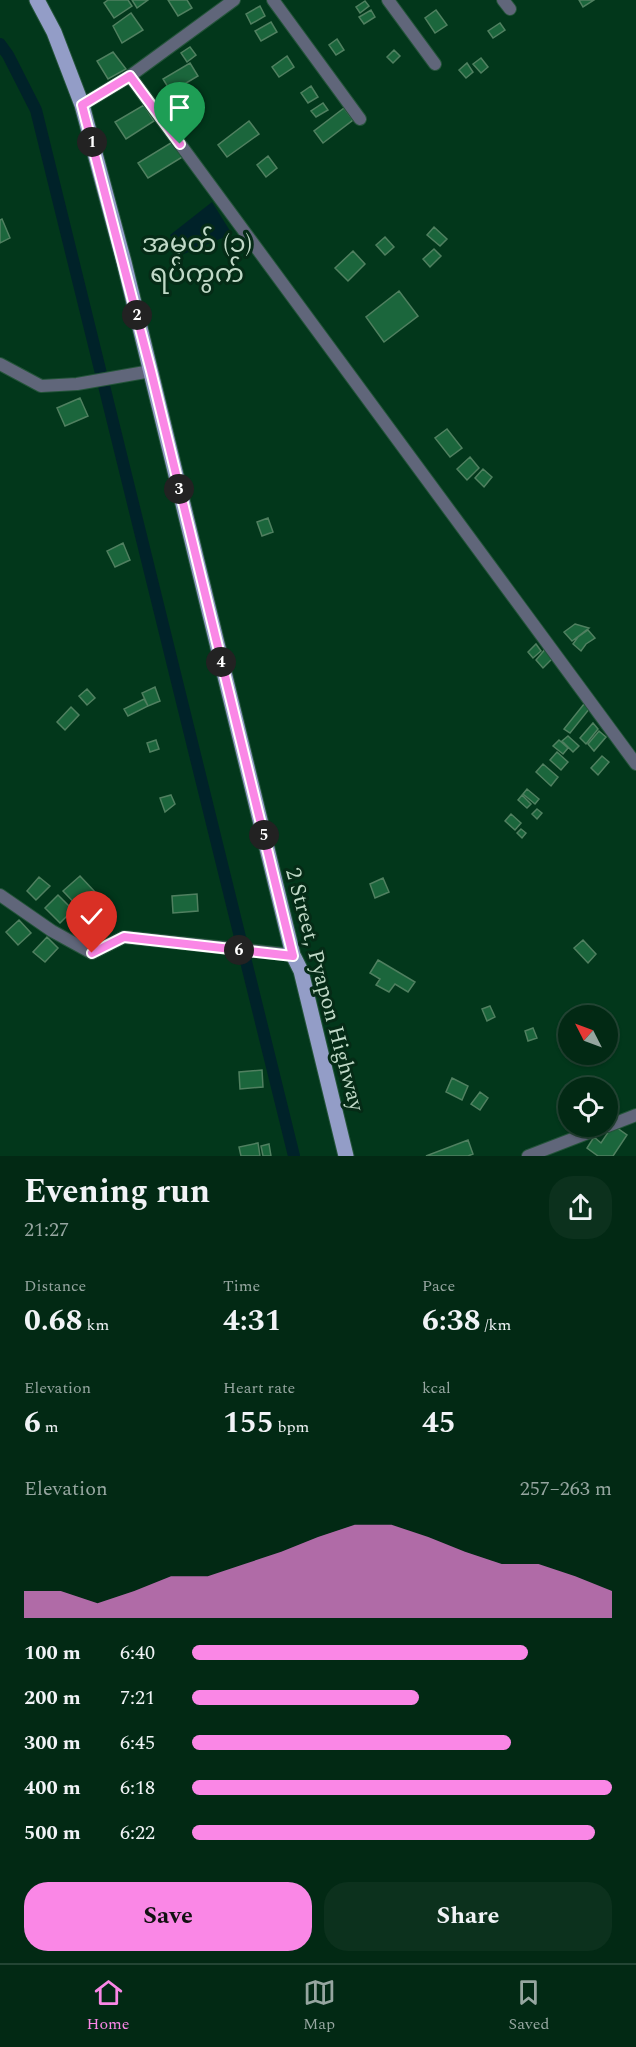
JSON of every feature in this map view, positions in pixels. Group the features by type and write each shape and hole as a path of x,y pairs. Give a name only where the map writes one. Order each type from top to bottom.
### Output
{"main road":[{"name":"2 Street, Pyapon Highway","path":"37,0 54,32 82,105 151,371 293,956 301,971 346,1156"}],"street":[{"path":"82,105 130,76 234,0"},
{"path":"273,0 360,118"},
{"path":"388,0 435,63"},
{"path":"130,76 636,764"},
{"path":"0,364 41,386 77,384 151,371"},
{"path":"0,895 52,931 92,953 124,937 293,956"},
{"path":"618,1122 636,1115"},
{"path":"528,1156 578,1137"}],"water":[{"path":"212,202 232,234 179,256 170,235"}],"building":[{"path":"108,0 128,0 132,6 114,18 104,3"},
{"path":"132,0 148,0 137,8"},
{"path":"168,0 187,0 192,8 178,16"},
{"path":"579,0 594,0 583,7"},
{"path":"365,1 369,6 360,13 356,7"},
{"path":"260,6 265,16 251,24 246,14"},
{"path":"371,10 375,17 364,24 359,17"},
{"path":"436,10 447,25 435,33 425,18"},
{"path":"131,13 143,30 122,43 113,26"},
{"path":"271,22 277,32 261,41 255,31"},
{"path":"500,23 505,30 493,38 488,31"},
{"path":"337,39 344,50 336,55 329,45"},
{"path":"190,47 196,55 187,62 181,53"},
{"path":"394,50 400,56 393,63 387,57"},
{"path":"113,52 126,69 108,79 97,61"},
{"path":"287,56 294,67 279,77 272,67"},
{"path":"481,58 488,67 481,73 473,64"},
{"path":"190,63 198,76 171,92 163,79"},
{"path":"467,63 473,72 466,78 459,70"},
{"path":"311,86 318,97 308,103 301,93"},
{"path":"323,103 328,110 316,117 311,111"},
{"path":"144,105 154,121 126,139 115,122"},
{"path":"344,108 353,120 323,143 314,131"},
{"path":"249,121 259,134 227,157 218,145"},
{"path":"174,141 184,156 148,178 138,163"},
{"path":"268,156 277,168 266,177 257,165"},
{"path":"2,219 10,238 0,243 0,220"},
{"path":"434,227 447,239 440,246 427,235"},
{"path":"385,237 394,247 385,255 376,245"},
{"path":"434,249 441,256 430,267 423,259"},
{"path":"353,251 365,264 348,281 335,268"},
{"path":"399,291 418,316 384,342 366,317"},
{"path":"80,398 88,416 65,426 57,408"},
{"path":"447,429 462,448 450,457 435,438"},
{"path":"470,457 479,468 467,480 457,469"},
{"path":"483,469 492,477 484,487 475,478"},
{"path":"268,518 273,532 262,536 257,522"},
{"path":"123,543 130,560 115,567 107,551"},
{"path":"575,624 589,628 572,641 564,632"},
{"path":"588,630 595,638 581,651 573,644"},
{"path":"536,644 541,651 533,658 528,652"},
{"path":"547,647 554,657 543,668 536,660"},
{"path":"155,687 160,701 148,706 142,693"},
{"path":"87,689 95,698 87,705 79,696"},
{"path":"144,699 148,706 128,716 124,709"},
{"path":"584,704 590,708 570,733 564,729"},
{"path":"71,707 79,715 65,730 57,722"},
{"path":"593,723 598,729 586,744 580,738"},
{"path":"599,731 606,737 594,751 588,744"},
{"path":"568,736 579,746 573,752 562,741"},
{"path":"156,740 159,749 150,752 147,743"},
{"path":"559,740 568,748 563,754 553,746"},
{"path":"557,752 568,762 561,770 550,760"},
{"path":"602,756 609,762 598,775 591,768"},
{"path":"543,764 558,777 551,786 536,772"},
{"path":"527,789 539,799 535,804 523,794"},
{"path":"171,795 175,804 165,812 160,798"},
{"path":"522,795 531,804 527,808 518,800"},
{"path":"537,809 542,813 537,819 532,814"},
{"path":"511,814 521,823 515,830 505,821"},
{"path":"521,829 526,833 522,838 517,833"},
{"path":"80,876 96,893 80,909 63,891"},
{"path":"39,877 50,886 36,900 27,891"},
{"path":"383,878 389,892 375,898 370,884"},
{"path":"197,894 198,911 173,913 172,896"},
{"path":"58,895 73,910 60,923 45,908"},
{"path":"19,920 31,933 18,945 6,932"},
{"path":"47,937 58,948 45,962 33,952"},
{"path":"583,940 596,954 588,963 574,948"},
{"path":"378,960 415,982 408,992 395,984 389,992 376,985 380,979 370,973"},
{"path":"490,1006 495,1017 487,1021 482,1009"},
{"path":"533,1028 537,1038 528,1041 525,1031"},
{"path":"262,1070 263,1087 240,1089 239,1072"},
{"path":"452,1078 468,1086 462,1100 446,1092"},
{"path":"480,1092 488,1098 480,1110 471,1104"},
{"path":"618,1129 627,1135 613,1156 598,1156 587,1148 594,1137 601,1143 605,1137 618,1137"},
{"path":"468,1140 473,1154 468,1156 426,1156"},
{"path":"258,1143 260,1156 241,1156 239,1147"},
{"path":"269,1144 271,1156 263,1156 261,1146"}],"waterway":[{"path":"0,44 36,110 294,1156"}],"district":[{"name":"အမှတ် (၁) ရပ်ကွက်","path":"197,258"}],"route":[{"path":"92,953 124,937 293,956 124,262 82,105 130,76 180,144"}]}
